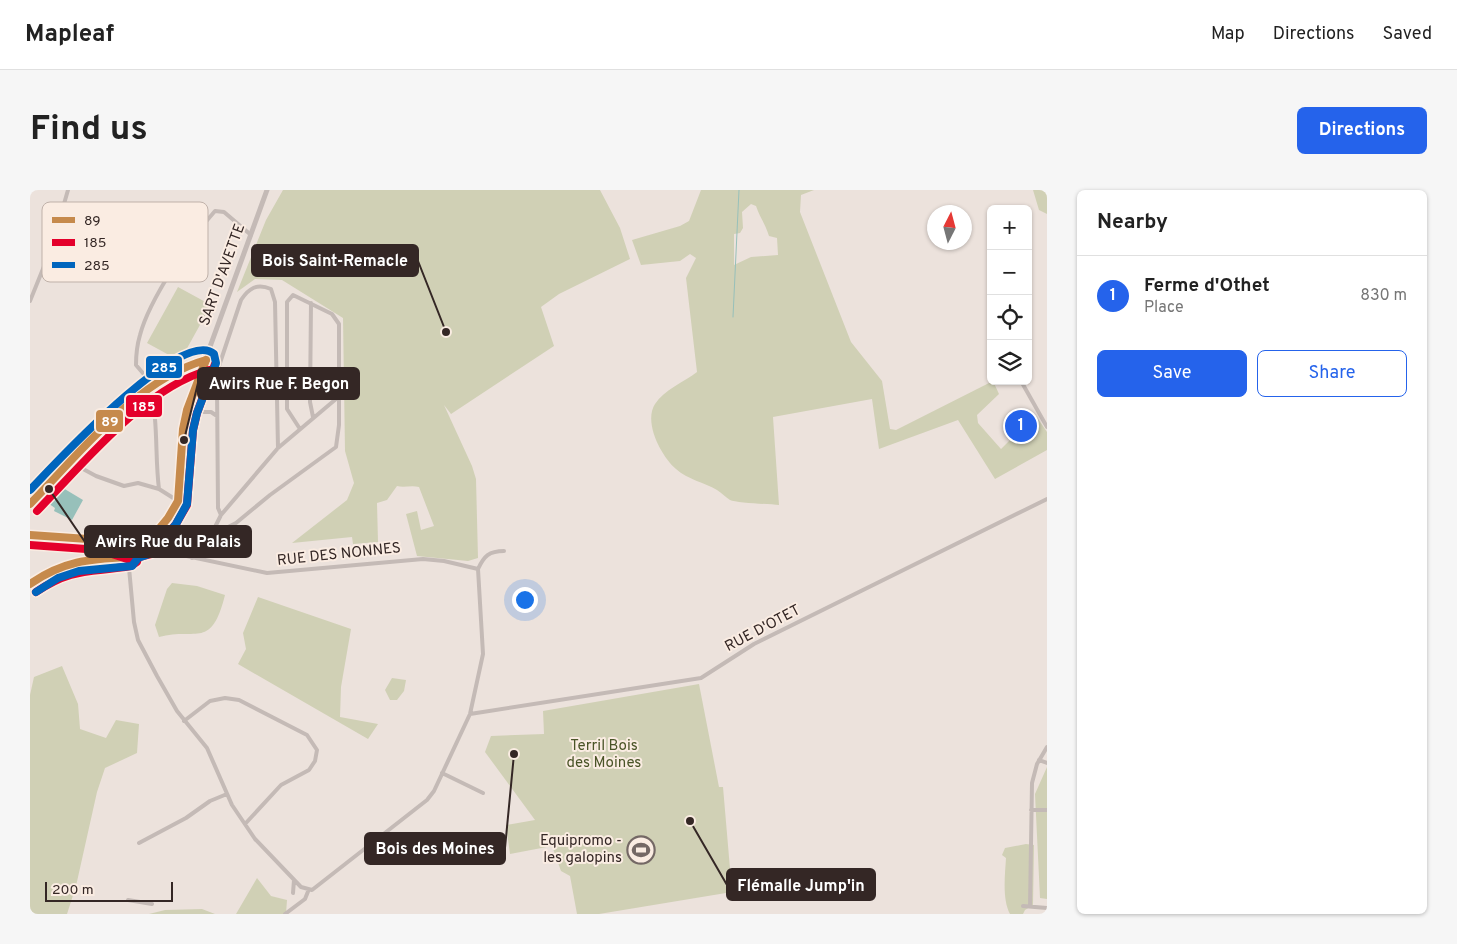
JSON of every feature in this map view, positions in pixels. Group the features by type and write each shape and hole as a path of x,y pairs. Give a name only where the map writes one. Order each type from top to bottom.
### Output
{"street":[{"path":"64,202 68,190"},
{"name":"SART D'AVETTE","path":"144,547 168,518 178,501 180,455 187,410 267,190"},
{"path":"208,220 219,210 251,235"},
{"path":"30,301 42,271"},
{"path":"153,385 136,365 140,332 152,305 166,282"},
{"name":"SART D'AVETTE","path":"180,455 215,378 241,300 248,289 264,286 272,289 275,302 278,448"},
{"path":"215,530 222,530 236,523 260,502 336,447 339,439 338,324 332,314 293,295 287,302 287,410 300,429"},
{"path":"311,303 310,402 313,417"},
{"path":"30,504 153,385 196,361 206,360"},
{"path":"215,378 217,387 218,508 221,515"},
{"path":"153,385 150,399 154,417 156,476 159,490"},
{"path":"1023,385 1047,427"},
{"path":"192,558 194,553 215,530 221,515 278,448 348,388"},
{"path":"201,412 211,412 217,416"},
{"path":"183,429 193,430"},
{"path":"72,463 96,476 124,486 138,483 159,490 178,501"},
{"name":"RUE D'OTET","path":"470,714 701,678 754,644 1047,499"},
{"path":"30,535 102,540 130,549 144,547"},
{"name":"RUE DES NONNES","path":"144,547 267,573 423,559 444,561 478,570"},
{"path":"130,549 128,557 138,640 184,721 211,756 227,794 255,839 301,887 309,889 317,887 427,800 470,714 483,654 478,570 482,560 490,552 504,550"},
{"path":"30,584 46,572 65,563 83,559 128,557"},
{"path":"184,721 210,701 225,698 238,700 307,735 317,750 315,761 309,770 282,785 249,822 245,824"},
{"path":"1030,906 1033,775 1039,760 1047,748"},
{"path":"1039,760 1047,763"},
{"path":"442,773 483,793"},
{"path":"139,843 186,818 210,801 227,794"},
{"path":"1031,810 1047,810"},
{"path":"293,892 294,880"},
{"path":"285,914 304,898 309,889"},
{"path":"128,900 152,904"},
{"path":"1023,906 1047,908"}],"green space":[{"path":"283,190 600,190 620,228 630,259 559,294 541,307 554,346 451,414 444,405 476,479 478,558 468,561 417,556 406,514 417,511 421,530 434,526 419,487 416,486 397,486 387,500 377,503 378,542 353,544 352,537 292,543 347,500 354,483 345,451 343,318 282,280 255,279 237,292 266,220"},
{"path":"701,190 814,190 801,195 800,212 851,342 882,381 890,429 896,430 987,384 995,385 999,394 977,415 978,423 1001,449 1011,439 1013,442 1022,434 1036,416 1047,432 1047,450 995,479 958,420 879,449 872,399 773,417 779,505 733,501 717,490 681,473 671,464 660,448 651,420 655,404 659,399 669,390 697,372 686,278 696,258 690,254 680,261 641,265 632,240 680,226 689,221","holes":["751,204 756,206 769,236 777,238 778,255 751,257 734,265 734,234 740,233 743,228 742,212"]},
{"path":"1033,190 1047,190 1047,214 1039,210"},
{"path":"178,287 211,305 180,361 147,343"},
{"path":"172,583 197,586 225,595 220,612 208,630 201,633 159,637 155,625 167,589"},
{"path":"258,597 351,629 341,687 340,717 378,724 368,739 238,664 246,649 243,633"},
{"path":"62,666 78,704 80,729 106,738 116,720 139,724 137,753 105,768 97,792 76,886 67,914 30,914 30,695 34,677"},
{"path":"392,678 406,680 404,691 397,700 390,700 385,690"},
{"name":"Terril Bois des Moines","path":"699,684 719,787 723,787 732,892 599,914 577,914 570,876 561,871 552,846 510,854 506,825 535,820 485,752 491,736 544,734 543,711"},
{"path":"1047,767 1047,899 1040,898 1035,794"},
{"path":"1026,844 1034,845 1033,905 1025,910 1023,914 1010,914 1005,894 1006,858 1002,855 1005,848"},
{"path":"257,878 271,896 287,900 286,914 236,914"},
{"path":"202,909 215,914 149,914 165,910"}],"water":[{"path":"58,485 83,500 72,520 54,511 55,508 45,501 45,497"}],"waterway":[{"path":"733,317 739,190"}],"transit line":[{"name":"285","path":"30,490 90,429 148,378 175,360 198,351 214,354 216,363 197,413 193,430 187,504 176,524 152,553 138,558 132,566 79,571 58,578 36,592"},
{"name":"89","path":"30,504 89,441 133,401 156,383 206,360"},
{"name":"89","path":"130,549 144,547 168,518 178,501 183,429 187,410 206,360"},
{"name":"185","path":"131,559 151,554 176,524 187,505 193,430 197,413 215,364"},
{"name":"185","path":"37,511 94,450 138,410 161,393 185,379 209,370"},
{"name":"89","path":"30,535 102,540 130,549"},
{"name":"185","path":"30,545 100,550 127,559"},
{"name":"89","path":"30,584 42,576 65,566 89,560 128,557 130,549"},
{"name":"185","path":"36,592 61,578 82,572 131,566 137,562 140,551"}],"place":[{"name":"Bois Saint-Remacle","path":"446,332"},
{"name":"Ferme d'Othet","path":"1021,426"},
{"name":"Awirs Rue F. Begon","path":"184,440"},
{"name":"Awirs Rue du Palais","path":"49,489"},
{"name":"Bois des Moines","path":"514,754"},
{"name":"Flémalle Jump'in","path":"690,821"},
{"name":"Equipromo - les galopins","path":"641,850"}]}
